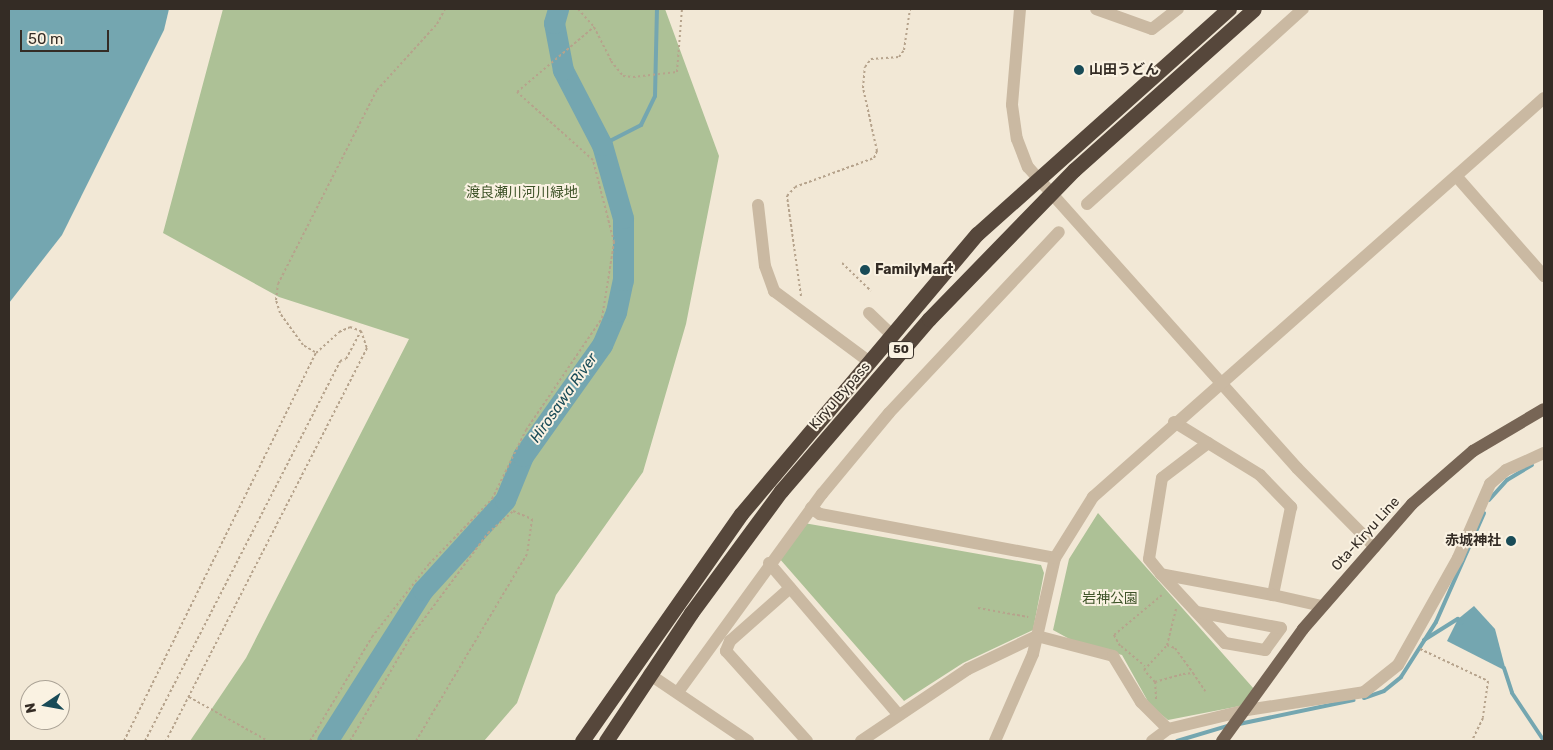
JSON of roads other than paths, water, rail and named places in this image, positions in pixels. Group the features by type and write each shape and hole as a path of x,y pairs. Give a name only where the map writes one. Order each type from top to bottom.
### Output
{"highway":[{"name":"Kiryu Bypass","path":"582,741 740,514 867,360 977,234 1042,178 1229,9"},
{"name":"Kiryu Bypass","path":"606,741 649,674 735,552 819,445 980,262 1052,192 1254,9"}],"main road":[{"name":"Ota-Kiryu Line","path":"1222,741 1245,713 1322,606 1440,477 1490,439 1544,409"}],"street":[{"path":"1020,9 1012,88 1015,131 1028,166 1042,178 1052,192 1219,382 1374,547"},
{"path":"1096,9 1152,29 1178,9"},
{"path":"1087,204 1303,9"},
{"path":"995,741 1013,708 1037,636 1056,558 1093,497 1219,382 1457,177 1544,98"},
{"path":"1457,177 1544,276"},
{"path":"758,205 768,278 774,291 867,360"},
{"path":"678,692 769,563 889,413 1059,232"},
{"path":"869,313 890,333"},
{"path":"1174,422 1260,475 1291,507 1273,595"},
{"path":"1196,612 1281,628 1265,650 1225,643 1196,612 1161,574 1147,552 1162,478 1208,444"},
{"path":"1152,741 1168,729 1364,692 1384,680 1398,665 1435,601 1490,484 1506,470 1544,453"},
{"path":"812,508 820,514 1056,558"},
{"path":"769,563 899,716"},
{"path":"1161,574 1322,606"},
{"path":"790,588 730,642 726,651 807,741"},
{"path":"862,741 968,669 1037,636 1117,650 1141,702 1168,729"},
{"path":"649,674 748,741"}],"water":[{"path":"9,9 169,9 164,30 62,235 9,303"},
{"path":"1474,606 1495,629 1506,671 1447,641 1458,619"}],"waterway":[{"name":"Hirosawa River","path":"327,741 423,590 505,500 523,456 602,345 616,312 623,280 623,218 602,145 563,70 554,23 558,9"},
{"path":"602,145 641,125 655,96 657,9"},
{"path":"1489,500 1507,480 1532,465"},
{"path":"1364,698 1384,691 1401,677 1436,622 1484,513"},
{"path":"1424,640 1458,619 1461,623"},
{"path":"1504,668 1512,693 1544,741"},
{"path":"1239,724 1354,700"},
{"path":"1177,741 1227,726"}],"place":[{"name":"山田うどん","path":"1079,70"},
{"name":"FamilyMart","path":"865,270"},
{"name":"赤城神社","path":"1511,541"}],"park label":[{"name":"渡良瀬川河川緑地","path":"522,193"},
{"name":"岩神公園","path":"1110,599"}]}
